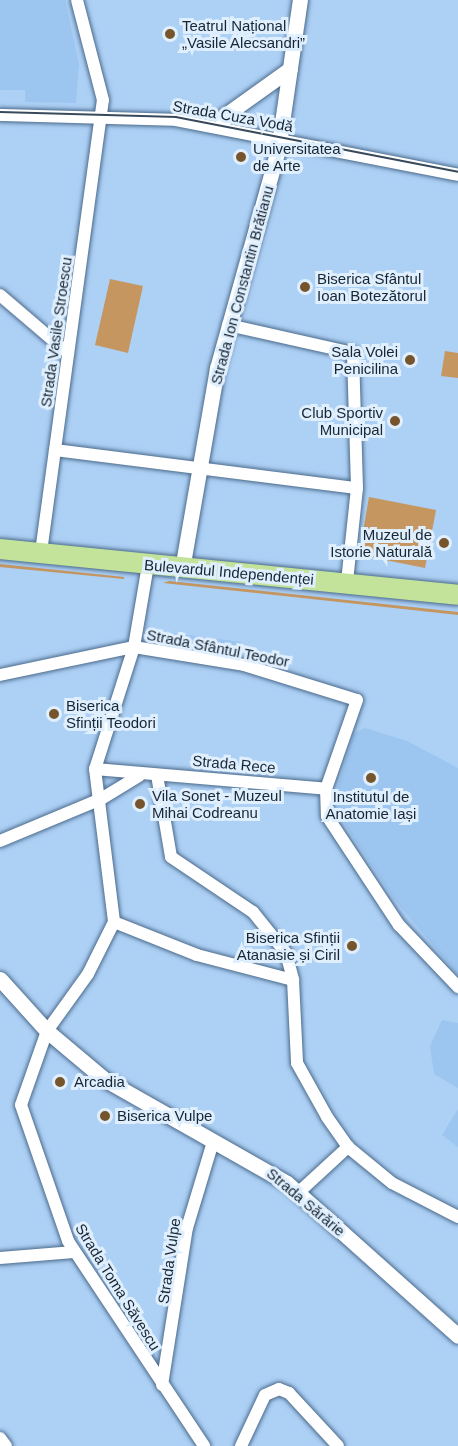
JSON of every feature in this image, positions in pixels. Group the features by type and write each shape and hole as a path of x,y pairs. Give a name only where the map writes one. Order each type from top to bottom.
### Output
{"main road":[{"name":"Bulevardul Independenței","path":"0,549 182,569 348,582 458,595"}],"street":[{"name":"Strada Vasile Stroescu","path":"41,552 102,115 99,81 77,0"},
{"name":"Strada Ion Constantin Brătianu","path":"182,569 197,472 228,325 280,139 300,0"},
{"path":"222,126 224,116 290,69"},
{"name":"Strada Cuza Vodă","path":"0,115 102,115 222,126 458,175"},
{"path":"0,295 68,353"},
{"path":"228,325 353,353 357,488 348,582"},
{"path":"55,450 197,472 357,488"},
{"path":"148,565 134,647 95,769 101,799 114,922 197,955 293,980"},
{"name":"Strada Sfântul Teodor","path":"0,675 134,647 244,665 357,700 326,789"},
{"name":"Strada Rece","path":"95,769 139,776 239,777 326,789"},
{"path":"0,841 101,799 139,776"},
{"path":"157,776 168,853 271,930 286,953 293,980 297,1063 348,1147 392,1184 458,1217"},
{"path":"326,789 327,816 373,889 458,987"},
{"name":"Strada Toma Săvescu","path":"114,922 88,974 47,1031 21,1105 74,1252 204,1446"},
{"name":"Strada Sărărie","path":"0,980 47,1031 137,1102 213,1143 266,1168 299,1192 399,1288 458,1336"},
{"name":"Strada Vulpe","path":"162,1385 187,1228 213,1143"},
{"path":"299,1192 348,1147"},
{"path":"0,1258 74,1252"},
{"path":"241,1446 265,1395 279,1389 289,1393 338,1446"},
{"path":"0,1438 6,1446"}],"shaded area":[{"path":"0,0 65,0 79,64 76,103 25,102 25,90 0,90"},
{"path":"110,279 143,286 128,353 95,345"},
{"path":"445,351 458,353 458,378 441,376"},
{"path":"369,497 436,510 425,568 370,557 361,543"},
{"path":"0,564 124,577 124,579 0,567"},
{"path":"169,581 458,612 458,615 163,583"},
{"path":"151,630 241,642 240,654 150,642"},
{"path":"365,728 407,741 458,768 458,975 394,899 332,805 354,733"},
{"path":"442,1020 458,1023 458,1088 434,1074 430,1046"},
{"path":"458,1109 458,1147 442,1135"}],"tram line":[{"path":"0,112 176,117 458,172"}],"place":[{"name":"Teatrul Național „Vasile Alecsandri”","path":"170,34"},
{"name":"Universitatea de Arte","path":"241,157"},
{"name":"Biserica Sfântul Ioan Botezătorul","path":"305,287"},
{"name":"Sala Volei Penicilina","path":"410,360"},
{"name":"Club Sportiv Municipal","path":"395,421"},
{"name":"Muzeul de Istorie Naturală","path":"444,543"},
{"name":"Biserica Sfinții Teodori","path":"54,714"},
{"name":"Institutul de Anatomie Iași","path":"371,778"},
{"name":"Vila Sonet - Muzeul Mihai Codreanu","path":"140,804"},
{"name":"Biserica Sfinții Atanasie și Ciril","path":"352,946"},
{"name":"Arcadia","path":"60,1082"},
{"name":"Biserica Vulpe","path":"105,1116"}]}
